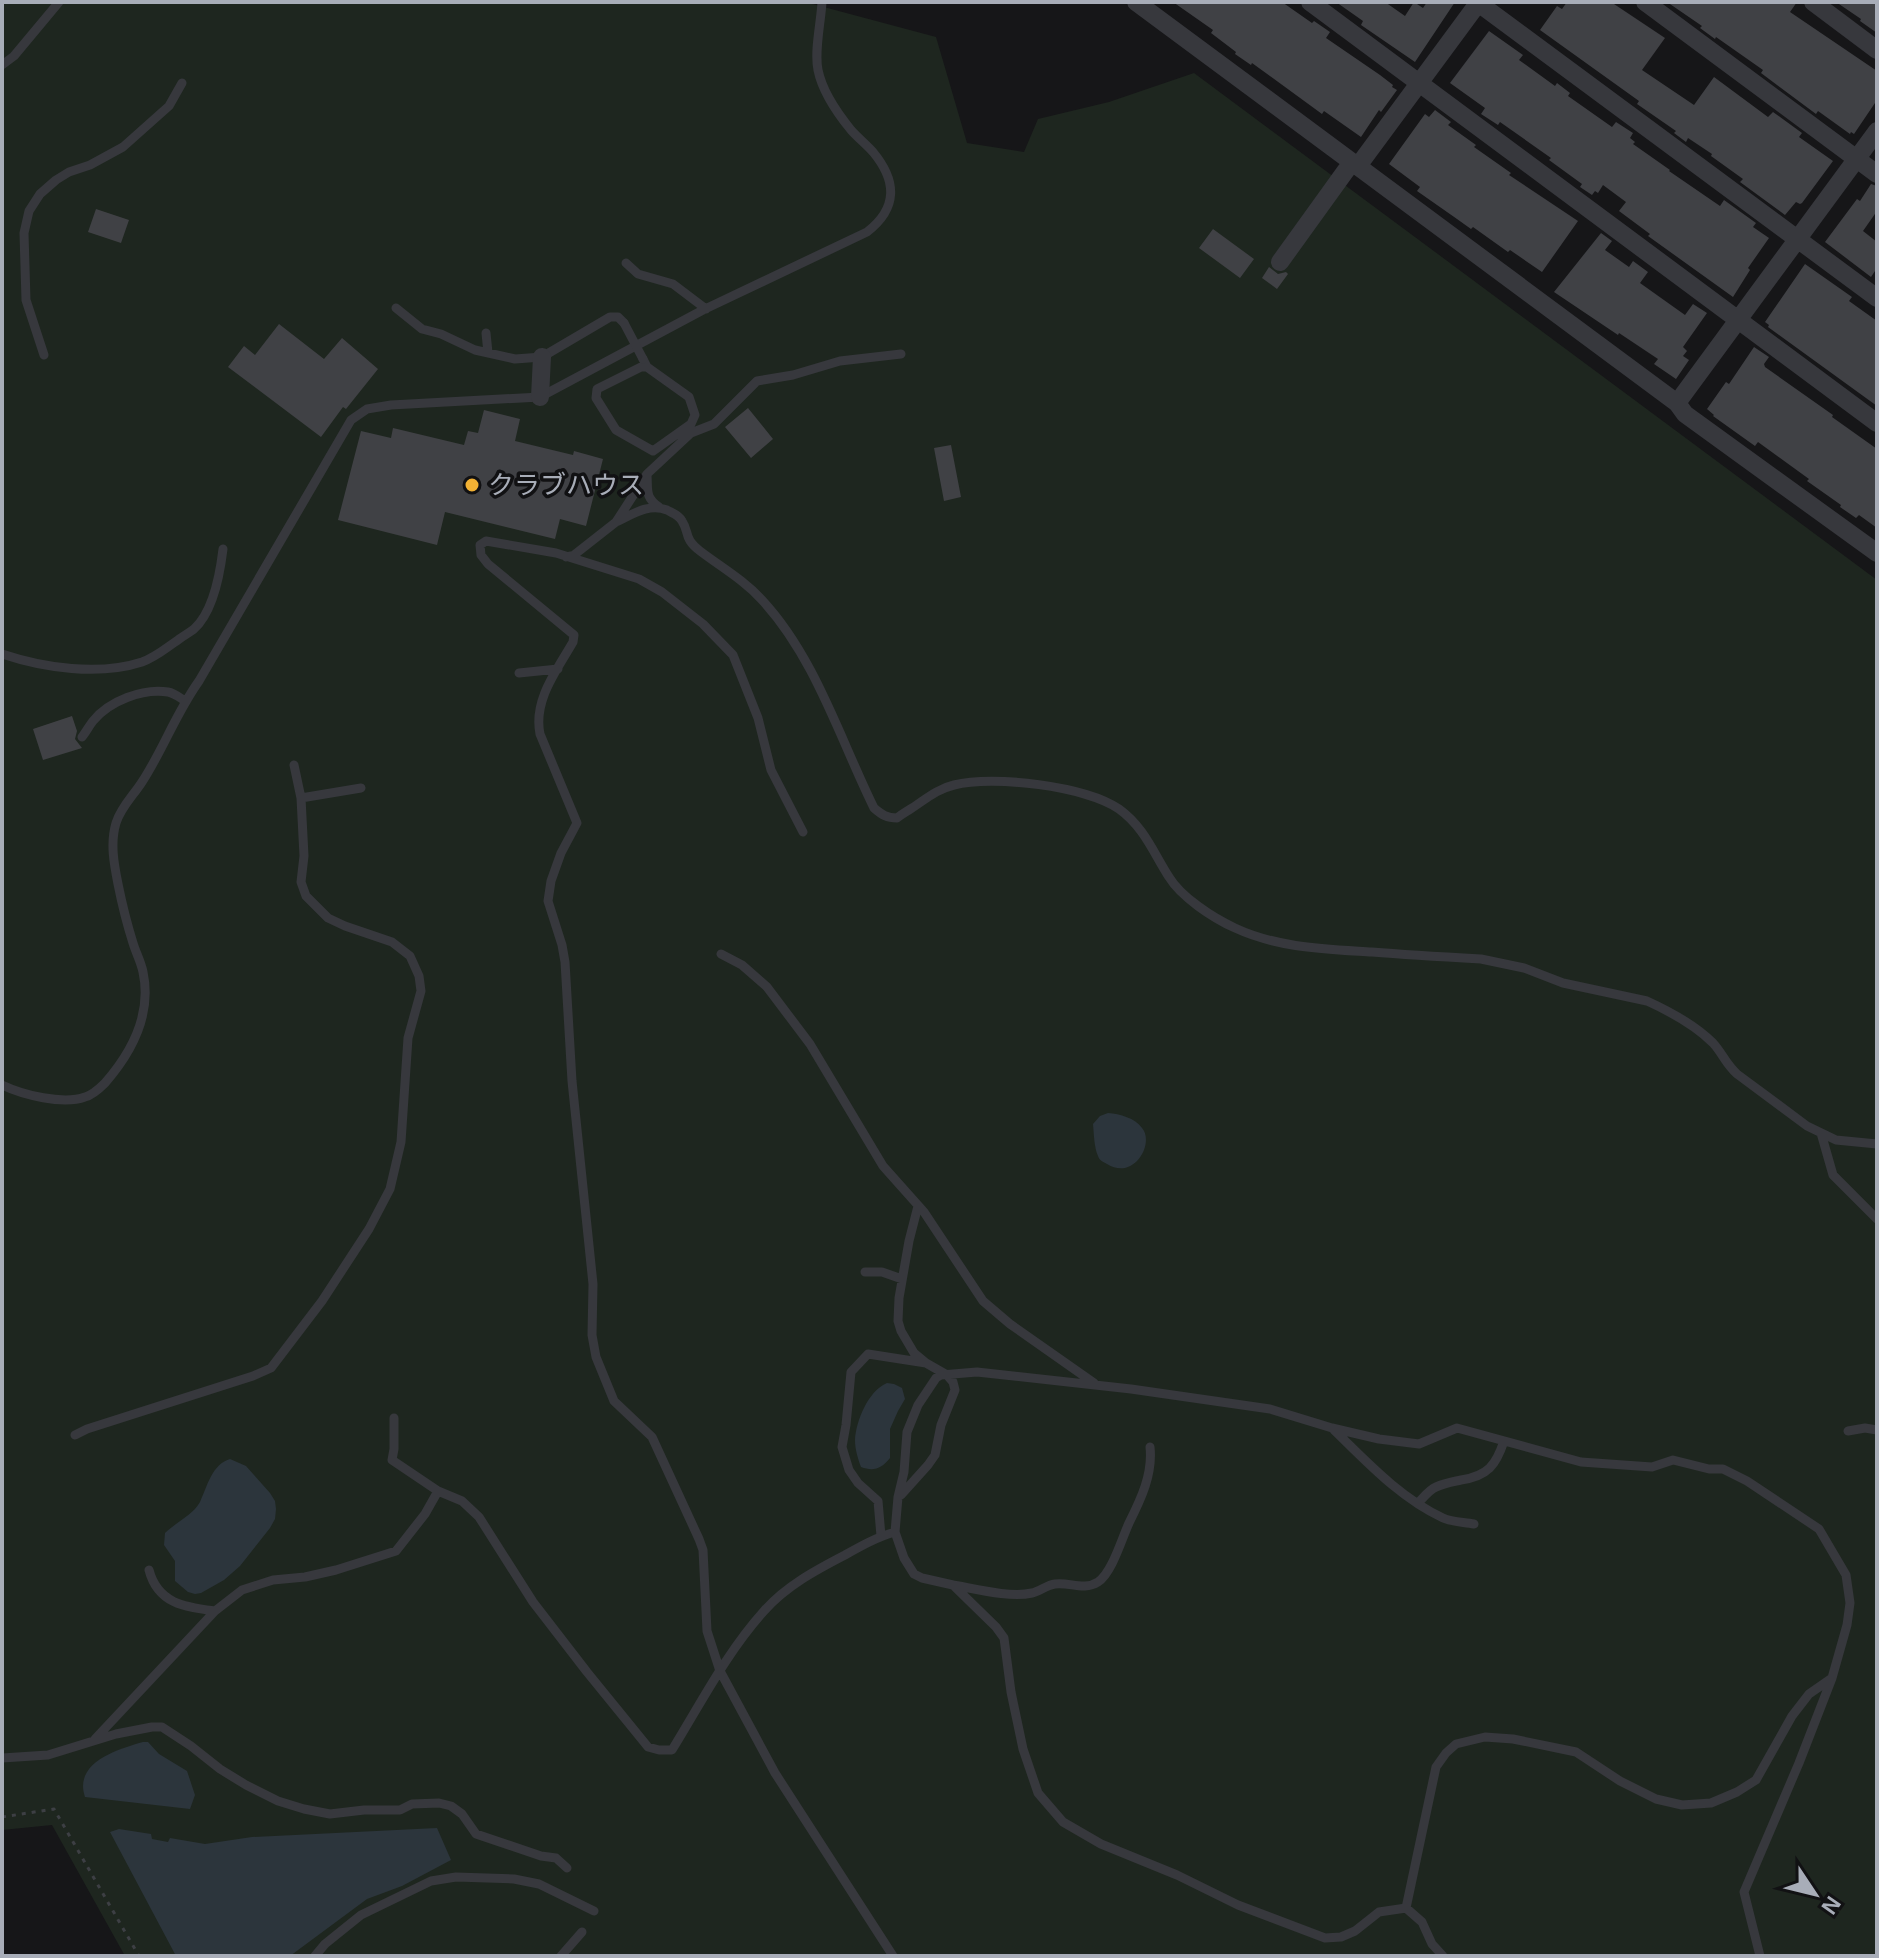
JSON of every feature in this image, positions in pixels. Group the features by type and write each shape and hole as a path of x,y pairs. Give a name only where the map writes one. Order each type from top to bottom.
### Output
{"street":[{"path":"1136,2 1677,403 1685,414 1877,553"},
{"path":"1310,2 1877,423"},
{"path":"1280,262 1478,2 1877,298"},
{"path":"1645,2 1877,174"},
{"path":"1813,2 1877,50"},
{"path":"1677,403 1877,131"},
{"path":"540,397 542,357"}],"lane":[{"path":"2,65 14,56 59,2"},
{"path":"2,1085 43,1098 85,1097 99,1089 119,1067 136,1040 146,991 112,858 116,824 351,420 367,409 391,405 540,397 706,309 867,232 878,223 890,200 889,176 833,106 818,71 822,2"},
{"path":"44,355 26,300 24,233 29,211 40,194 56,180 123,147 169,106 182,83"},
{"path":"626,263 638,274 673,284 706,309"},
{"path":"396,308 422,329 475,350 515,359 542,357 610,317 618,317 645,363 689,397 695,415 691,424 653,451 616,430 596,398 597,389 645,363"},
{"path":"486,333 488,353"},
{"path":"616,522 647,474 691,433 714,424 757,381 793,375 840,361 901,354"},
{"path":"647,474 650,501 676,514 683,521 687,537 697,549 743,581 784,625 838,725 874,808 881,815 897,818 941,789 965,783 996,781 1079,791 1117,808 1138,826 1180,891 1235,928 1264,940 1305,948 1506,963 1563,983 1647,1001 1712,1042 1737,1074 1807,1126 1836,1140 1877,1144"},
{"path":"565,557 574,555 616,522 644,509 659,507"},
{"path":"803,832 771,770 758,718 733,655 703,624 652,585 592,563 509,544 486,541 480,545 481,555 488,564 574,635 541,701 538,723 577,823 561,853 548,901 565,962 572,1081 593,1284 592,1335 596,1357 614,1401 652,1437 703,1550 707,1631 720,1671 775,1773 893,1956"},
{"path":"2,654 47,665 89,669 118,668 161,653 195,629 203,617 219,576 223,549"},
{"path":"519,673 558,669"},
{"path":"82,737 93,720 128,698 152,691 172,693 185,701"},
{"path":"75,1435 271,1368 322,1301 369,1229 390,1189 401,1142 408,1038 421,991 419,976 410,956 392,942 328,918 306,896 301,882 304,856 301,798 294,765"},
{"path":"301,798 361,788"},
{"path":"721,954 742,965 767,987 810,1044 883,1166 918,1206 983,1301 1010,1324 1097,1385"},
{"path":"1821,1133 1833,1175 1877,1219"},
{"path":"898,1497 935,1455 941,1425 955,1390 947,1375 914,1353 898,1321 902,1279 918,1206"},
{"path":"865,1272 882,1272 902,1279"},
{"path":"881,1536 878,1501 849,1470 842,1447 851,1372 868,1354 926,1363"},
{"path":"1150,1447 1151,1456 1142,1496 1116,1556 1100,1581 1086,1587 1054,1584 1032,1593 1000,1593 922,1578 914,1574 904,1558 895,1532 907,1432 918,1405 936,1378 977,1372 1270,1409 1379,1439 1419,1444 1457,1428 1581,1462 1652,1467 1673,1460 1709,1469 1723,1469 1747,1481 1819,1529 1846,1575 1850,1603 1847,1625 1832,1678 1744,1892 1760,1956"},
{"path":"394,1418 392,1460 438,1491 462,1501 479,1517 533,1602 587,1672 648,1747 659,1750 672,1750 736,1646 765,1610 789,1588 821,1567 895,1532"},
{"path":"1332,1428 1382,1477 1418,1503 1445,1519 1474,1524"},
{"path":"1848,1431 1865,1428 1877,1430"},
{"path":"1418,1503 1433,1488 1447,1482 1466,1480 1486,1471 1497,1462 1504,1441"},
{"path":"94,1741 215,1611 242,1590 273,1580 336,1570 396,1551 425,1514 438,1491"},
{"path":"149,1570 158,1591 171,1600 186,1607 215,1611"},
{"path":"953,1585 1004,1638 1023,1749 1038,1793 1063,1822 1101,1844 1177,1875 1238,1905 1325,1938 1341,1937 1355,1931 1379,1912 1406,1908 1422,1922 1432,1944 1443,1956"},
{"path":"1406,1908 1436,1767 1456,1744 1485,1737 1513,1739 1576,1752 1620,1781 1656,1799 1682,1805 1711,1803 1756,1780 1792,1716 1809,1694 1832,1678"},
{"path":"2,1758 48,1755 128,1732 162,1727 233,1777 278,1801 330,1814 400,1810 412,1804 439,1803 451,1806 462,1814 476,1834 556,1858 567,1868"},
{"path":"315,1956 361,1915 431,1881 456,1877 514,1879 539,1884 594,1911"},
{"path":"561,1956 582,1932"}],"path":[{"path":"2,1817 54,1809 139,1956"}],"shaded area":[{"path":"2,2 805,2 936,37 967,143 1024,152 1038,119 1109,102 1194,73 1877,580 1877,1956 125,1956 52,1825 2,1830"},
{"path":"1108,1113 1131,1119 1145,1135 1146,1142 1140,1158 1126,1168 1107,1164 1100,1160 1097,1152 1093,1124"},
{"path":"887,1383 902,1388 905,1399 890,1429 890,1458 877,1468 861,1467 855,1440 858,1424 864,1407 874,1393"},
{"path":"230,1459 246,1466 270,1493 275,1501 275,1519 240,1566 224,1580 201,1593 188,1592 175,1581 175,1561 164,1545 165,1533 197,1507 214,1471"},
{"path":"148,1742 159,1754 187,1771 195,1795 190,1809 85,1797 83,1785 92,1766 111,1753"},
{"path":"437,1828 451,1860 402,1886 367,1899 290,1956 176,1956 110,1832 119,1829 151,1834 152,1839 168,1842 170,1838 205,1844 252,1837"}],"building":[{"path":"1173,2 1282,2 1330,32 1326,38 1397,90 1361,137 1235,54 1211,33 1213,30"},
{"path":"1336,2 1385,2 1405,16 1414,2 1423,8 1427,2 1455,2 1415,62 1361,25 1363,21"},
{"path":"1567,2 1611,2 1665,38 1642,70 1694,105 1714,77 1768,117 1773,112 1802,133 1799,137 1833,161 1802,203 1796,202 1785,215 1740,182 1743,179 1712,154 1688,138 1686,142 1674,133 1676,131 1637,104 1639,101 1540,30 1557,6 1562,9"},
{"path":"1667,2 1797,2 1790,12 1877,71 1877,100 1854,134 1850,134 1818,111 1816,114 1761,73 1763,70 1715,39"},
{"path":"1836,2 1877,2 1877,33 1861,19"},
{"path":"1489,31 1523,55 1519,60 1570,93 1568,96 1612,127 1616,122 1633,133 1630,138 1635,142 1633,144 1669,171 1720,206 1724,200 1756,223 1753,227 1769,238 1733,297 1648,236 1650,234 1619,211 1626,202 1603,185 1598,193 1595,191 1592,195 1580,187 1582,184 1549,160 1551,158 1500,122 1498,125 1481,114 1485,108 1450,83"},
{"path":"1435,110 1451,122 1448,125 1476,145 1474,147 1511,173 1509,175 1578,221 1542,272 1473,227 1471,229 1417,191 1420,187 1389,164 1425,114 1429,117"},
{"path":"1871,184 1877,186 1877,211 1863,231 1877,242 1877,268 1871,277 1825,242"},
{"path":"96,209 129,220 121,243 88,232"},
{"path":"1213,229 1254,259 1240,278 1199,248"},
{"path":"1601,233 1612,241 1605,250 1629,267 1633,261 1648,272 1640,283 1685,315 1693,304 1707,313 1683,347 1687,351 1683,356 1689,360 1676,379 1654,364 1658,359 1554,292"},
{"path":"1805,264 1852,297 1849,301 1877,321 1877,406 1765,322"},
{"path":"1269,267 1278,274 1288,274 1277,289 1262,278"},
{"path":"279,324 324,359 342,338 378,369 346,409 343,407 321,437 228,367 244,346 255,355"},
{"path":"1754,347 1769,357 1765,367 1877,449 1877,528 1859,515 1856,518 1840,507 1807,481 1809,479 1758,442 1755,446 1707,409 1726,382 1729,384"},
{"path":"748,408 773,439 751,458 725,427"},
{"name":"クラブハウス","path":"484,410 520,419 515,441 603,459 586,526 560,519 555,539 445,512 437,545 338,520 361,431 391,438 393,428 464,445 468,431 478,433"},
{"path":"951,445 961,497 944,501 934,448"},
{"path":"72,716 77,731 75,739 82,748 43,760 33,729"}],"place":[{"name":"クラブハウス","path":"472,485"}]}
